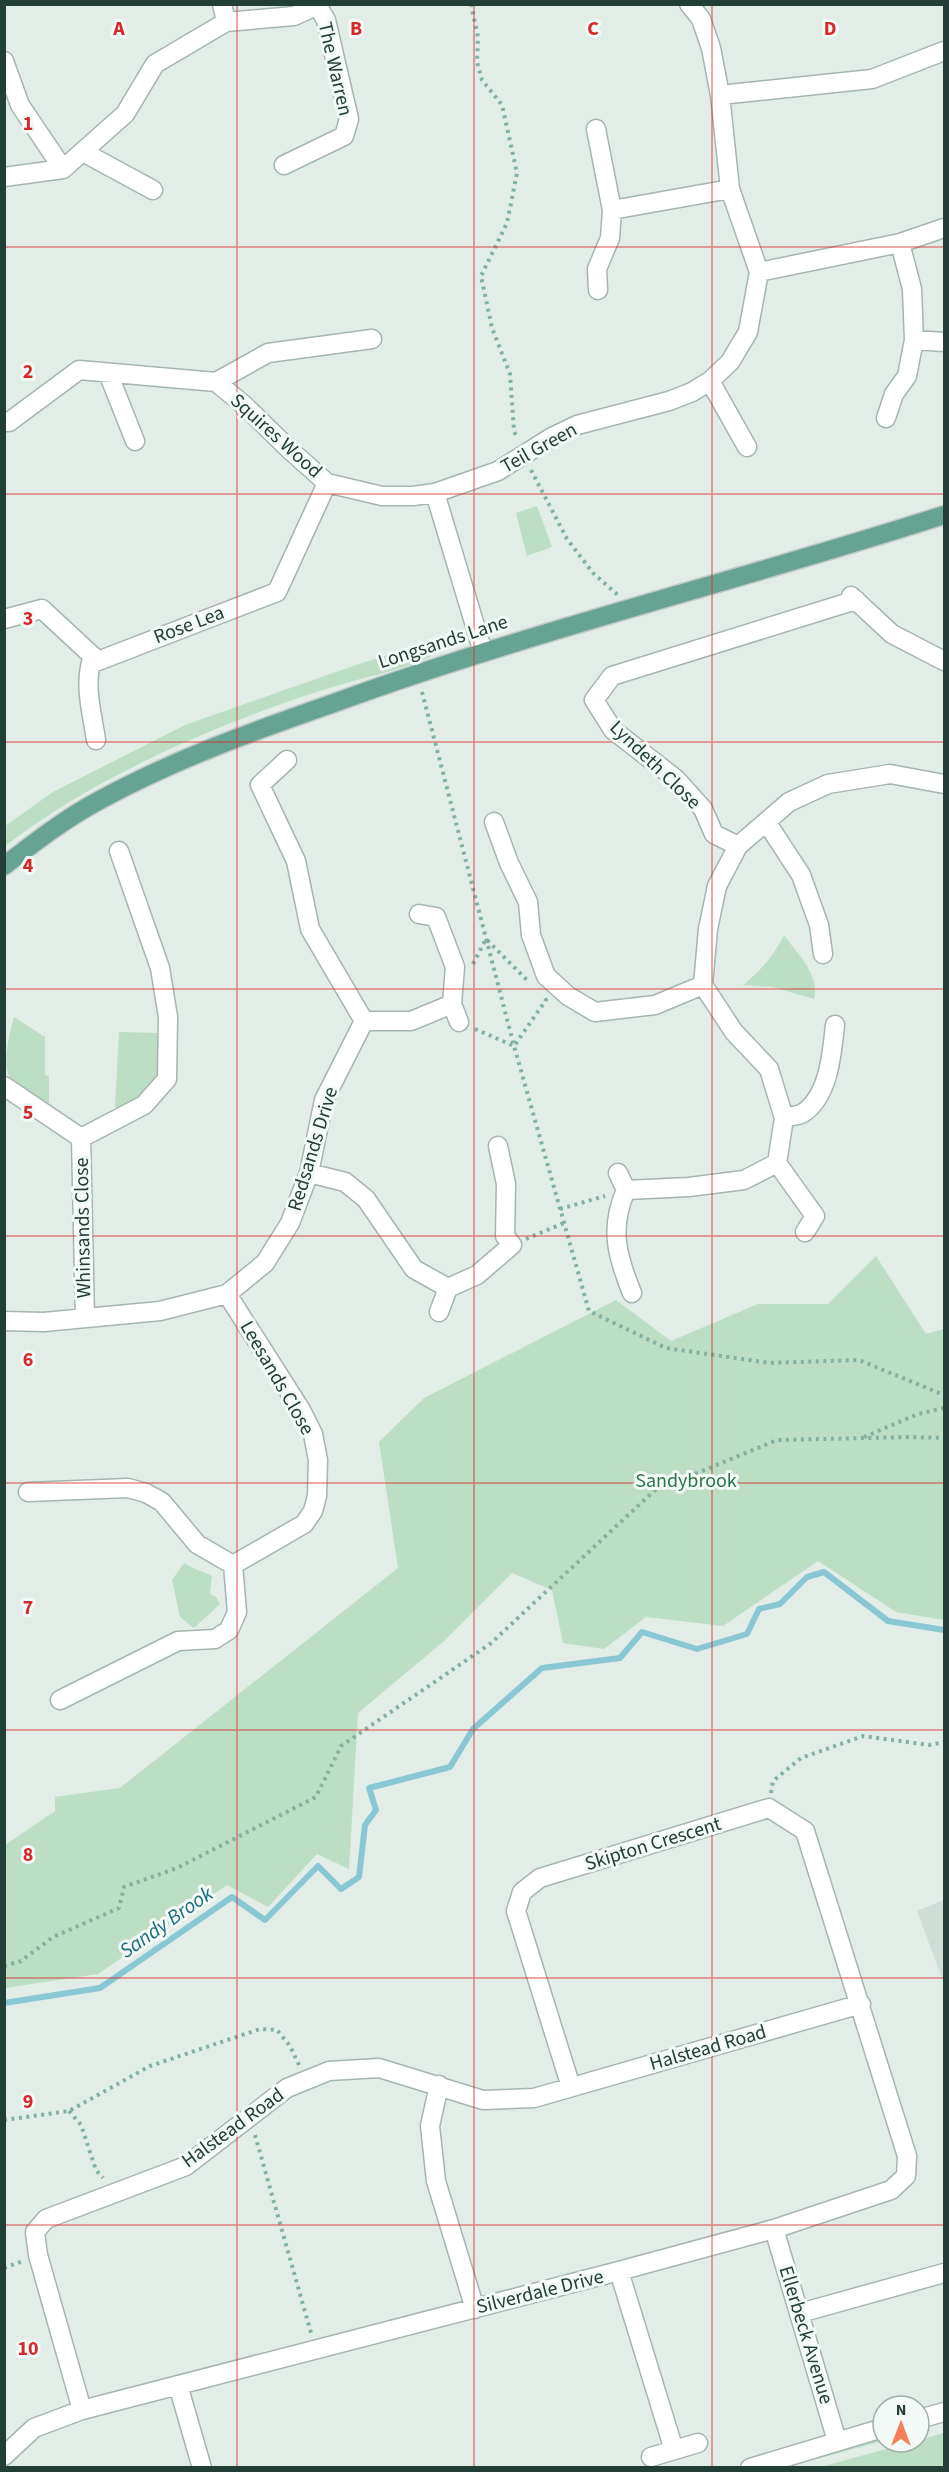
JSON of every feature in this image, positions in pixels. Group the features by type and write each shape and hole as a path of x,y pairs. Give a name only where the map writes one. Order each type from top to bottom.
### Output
{"main road":[{"name":"Longsands Lane","path":"4,866 40,838 98,801 208,748 418,672 945,515"},
{"path":"921,522 945,522"}],"street":[{"name":"Teil Green","path":"435,493 498,471 552,437 577,425 669,401 710,381 730,362 748,332 759,272 730,189 720,95 707,34 701,20 689,4"},
{"path":"4,177 63,169 125,114 155,64 224,13 294,16 319,6"},
{"name":"The Warren","path":"284,165 344,136 349,119 326,20 319,6"},
{"path":"720,95 872,79 945,51"},
{"path":"4,61 20,105 63,169"},
{"path":"596,129 612,210 610,238 597,269 598,290"},
{"path":"83,152 153,190"},
{"path":"612,210 730,189"},
{"path":"759,272 900,243 945,228"},
{"path":"886,418 890,402 898,386 907,376 914,340 912,289 900,243"},
{"path":"216,382 268,353 372,339"},
{"path":"914,340 944,342"},
{"name":"Squires Wood","path":"4,422 9,422 79,370 216,382 244,405 327,483 382,496 435,493"},
{"path":"108,373 135,441"},
{"path":"710,381 747,447"},
{"name":"Rose Lea","path":"93,656 98,661 276,592 327,483"},
{"path":"435,493 483,652"},
{"name":"Lyndeth Close","path":"738,846 714,834 703,809 676,779 613,730 594,700 612,676 854,598 892,634 945,661"},
{"path":"4,619 42,609 93,656 87,672 96,740"},
{"path":"287,760 260,785 296,861 310,929 364,1021 411,1021 452,1004"},
{"path":"805,1232 814,1216 777,1163 784,1118 770,1069 734,1032 703,985 708,929 717,886 738,846 789,802 828,784 890,774 945,784"},
{"path":"494,822 509,863 528,902 531,935 546,976 568,996 595,1012 655,1005 703,985"},
{"path":"767,823 801,875 819,926 823,954"},
{"name":"Whinsands Close","path":"81,1138 144,1105 166,1079 168,1017 160,968 119,851"},
{"path":"418,914 436,917 455,967 452,1004 459,1022"},
{"name":"Redsands Drive","path":"4,1321 44,1322 160,1311 227,1294 265,1263 290,1223 309,1173 324,1100 364,1021"},
{"path":"784,1118 802,1113 818,1096 826,1075 835,1025"},
{"name":"Whinsands Close","path":"4,1086 81,1138"},
{"name":"Whinsands Close","path":"81,1138 85,1318"},
{"path":"439,1312 448,1288 477,1275 512,1245 505,1236 506,1184 498,1146"},
{"path":"632,1293 622,1268 616,1236 622,1181 689,1187 744,1180 777,1163"},
{"path":"309,1173 345,1182 366,1199 414,1269 448,1288"},
{"name":"Leesands Close","path":"227,1294 301,1410 313,1434 318,1460 317,1496 313,1511 304,1524 233,1565"},
{"path":"28,1492 128,1488 146,1493 162,1502 197,1544 233,1565 237,1612 229,1630 215,1639 178,1641 60,1700"},
{"path":"769,1808 805,1831 861,2004"},
{"name":"Skipton Crescent","path":"571,2087 516,1911 522,1892 540,1878 769,1808"},
{"name":"Halstead Road","path":"82,2410 38,2255 35,2232 46,2219 186,2166 287,2088 329,2071 379,2068 483,2100 534,2098 861,2004"},
{"name":"Silverdale Drive","path":"4,2456 34,2428 82,2410 774,2229 891,2190 906,2176 907,2156 861,2004"},
{"path":"439,2085 429,2126 436,2181 475,2309"},
{"name":"Ellerbeck Avenue","path":"774,2229 837,2441"},
{"path":"619,2271 674,2450"},
{"path":"800,2313 945,2272"},
{"path":"178,2385 202,2468"},
{"path":"750,2468 795,2461 837,2441 871,2431"},
{"path":"651,2457 698,2444"}],"path":[{"path":"471,4 478,37 477,62 482,80 502,105 517,173 507,223 481,276 492,328 510,374 514,431 567,539 593,573 618,594 614,613"},
{"path":"418,672 514,1046 589,1311 666,1348 770,1363 859,1360 945,1395"},
{"path":"486,939 531,985"},
{"path":"514,1046 546,1000 538,992"},
{"path":"459,1022 514,1046"},
{"path":"560,1209 622,1181"},
{"path":"512,1245 564,1223"},
{"path":"860,1438 918,1414 945,1408"},
{"path":"4,1966 21,1961 53,1937 119,1908 124,1887 177,1868 316,1797 341,1746 490,1644 654,1491 777,1440 945,1438"},
{"path":"769,1808 773,1781 801,1758 863,1736 929,1745 945,1742"},
{"path":"4,2120 69,2111 150,2066 260,2029 276,2030 282,2036 307,2080"},
{"path":"69,2111 81,2124 96,2170 116,2191"},
{"path":"249,2117 316,2350"}],"shaded area":[{"path":"944,1900 944,1984 917,1911"}],"green space":[{"path":"537,506 552,547 527,556 516,513"},
{"path":"444,637 439,649 428,658 250,715 163,752 80,796 5,846 5,826 53,792 185,725"},
{"path":"784,935 811,973 814,981 814,999 773,987 743,985 756,974 776,950"},
{"path":"14,1017 45,1037 45,1075 49,1076 49,1104 45,1109 19,1089 8,1075 6,1059"},
{"path":"119,1032 158,1033 159,1062 156,1078 145,1092 124,1106 115,1107"},
{"name":"Sandybrook","path":"876,1256 926,1334 944,1329 944,1620 896,1612 818,1561 723,1626 646,1617 604,1649 563,1643 552,1590 512,1573 444,1641 358,1713 349,1869 317,1854 268,1907 227,1885 98,1974 5,1988 5,1845 55,1811 55,1797 120,1788 398,1568 379,1442 424,1398 616,1300 671,1341 758,1304 828,1304"},
{"path":"184,1563 212,1576 210,1594 216,1597 220,1604 194,1628 180,1617 172,1580"},
{"path":"944,2433 944,2467 821,2467 871,2453 931,2454 931,2437"},
{"path":"871,2438 871,2444 816,2459 814,2453"}],"waterway":[{"name":"Sandy Brook","path":"4,2003 100,1988 232,1897 265,1920 318,1866 341,1889 359,1877 365,1825 376,1810 369,1788 450,1767 473,1729 542,1668 620,1658 642,1632 697,1649 747,1634 759,1609 780,1604 807,1577 824,1572 888,1621 944,1630"}]}
